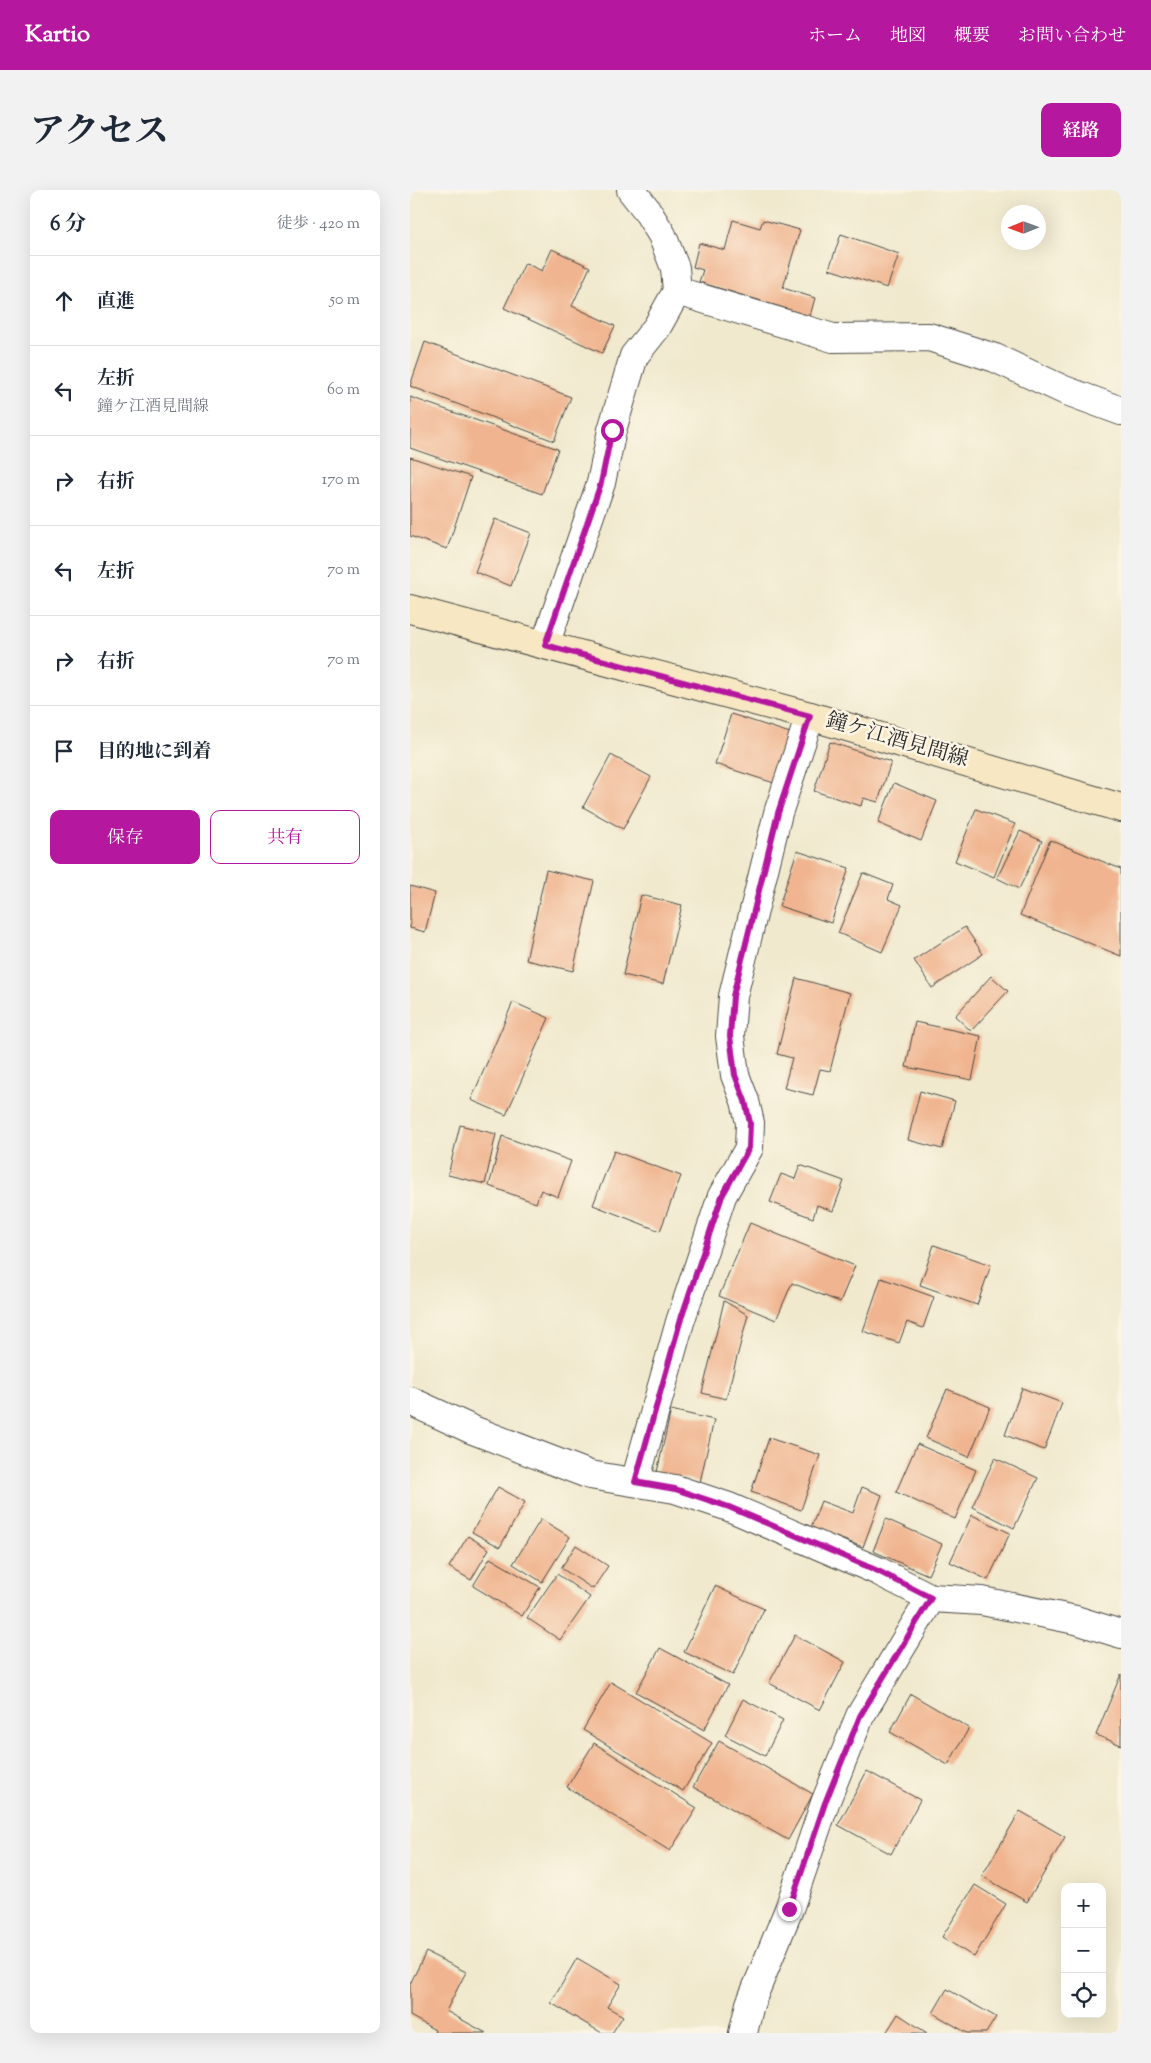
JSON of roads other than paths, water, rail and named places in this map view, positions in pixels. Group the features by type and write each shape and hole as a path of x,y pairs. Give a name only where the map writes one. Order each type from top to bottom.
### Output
{"main road":[{"name":"鐘ケ江酒見間線","path":"410,609 810,716 1121,808"}],"street":[{"path":"545,645 601,483 620,400 634,356 657,327 677,291 675,268 662,235 646,209 631,190"},
{"path":"677,291 833,338 929,337 994,358 1064,390 1121,411"},
{"path":"635,1482 680,1322 722,1196 749,1148 750,1123 745,1101 735,1075 730,1036 733,996 778,813 810,716"},
{"path":"410,1401 474,1430 590,1475 675,1489 729,1507 878,1571 931,1598 982,1601 1076,1620 1121,1634"},
{"path":"743,2033 750,2004 789,1909 825,1803 860,1716 931,1598"}]}
